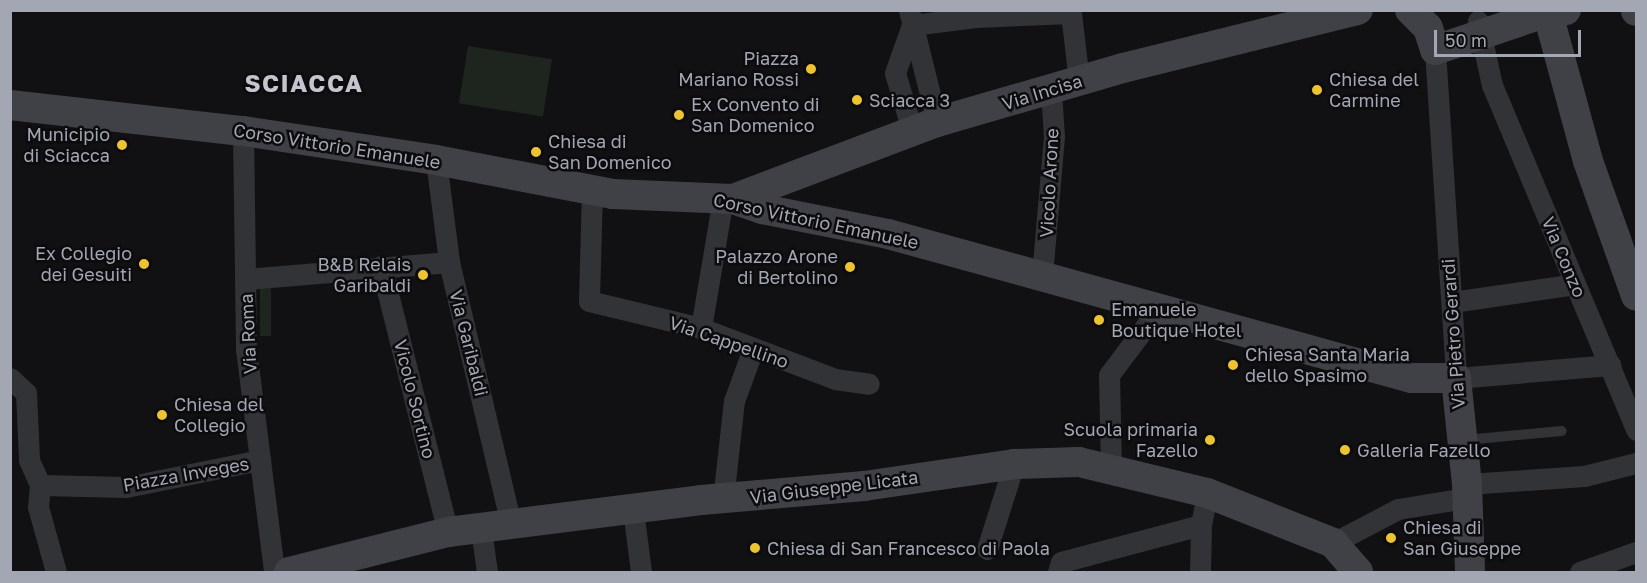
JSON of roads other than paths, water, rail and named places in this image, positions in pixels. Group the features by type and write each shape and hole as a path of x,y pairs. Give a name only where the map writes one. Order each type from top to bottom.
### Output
{"street":[{"name":"Via Incisa","path":"728,199 925,126 1079,81 1358,10"},
{"path":"1480,28 1507,10"},
{"path":"1425,29 1480,28 1553,11 1588,161 1636,296"},
{"path":"911,18 1070,12 1079,81"},
{"path":"911,18 925,126"},
{"path":"911,18 895,73 925,126"},
{"name":"Via Conzo","path":"1480,28 1492,85 1636,430"},
{"name":"Via Pietro Gerardi","path":"1425,29 1436,96 1466,491 1470,573"},
{"name":"Vicolo Arone","path":"1042,276 1054,137 1051,91"},
{"name":"Corso Vittorio Emanuele","path":"10,105 243,131 436,160 592,191 728,199 762,209 888,234 1411,378 1456,378 1610,365"},
{"name":"Via Roma","path":"243,131 246,349 274,573"},
{"name":"Via Garibaldi","path":"436,160 449,262 511,524"},
{"name":"Via Cappellino","path":"592,191 589,301 701,328 835,379 869,384"},
{"path":"701,328 728,199"},
{"path":"246,279 449,262"},
{"name":"Vicolo Sortino","path":"381,266 448,532"},
{"path":"1452,302 1575,284"},
{"path":"1111,469 1109,375 1160,308"},
{"path":"723,500 734,401 753,349"},
{"path":"10,378 26,393 19,429 40,485 38,507 56,573"},
{"name":"Piazza Inveges","path":"40,485 126,487 260,460"},
{"name":"Via Giuseppe Licata","path":"289,573 448,532 864,486 1014,464 1079,462 1207,493 1333,543 1358,573"},
{"path":"1333,543 1398,509 1466,491 1584,476 1636,463"},
{"path":"987,549 1014,464"},
{"path":"1200,573 1201,525 1207,493"},
{"path":"633,510 641,573"},
{"path":"1059,567 1201,525"},
{"path":"481,529 487,573"},
{"path":"1580,573 1636,552"}],"lane":[{"path":"1461,441 1562,431"}],"place":[{"name":"Piazza Mariano Rossi","path":"811,69"},
{"name":"Chiesa del Carmine","path":"1317,90"},
{"name":"Sciacca 3","path":"857,100"},
{"name":"Ex Convento di San Domenico","path":"679,115"},
{"name":"Municipio di Sciacca","path":"122,145"},
{"name":"Chiesa di San Domenico","path":"536,152"},
{"name":"Ex Collegio dei Gesuiti","path":"144,264"},
{"name":"Palazzo Arone di Bertolino","path":"850,267"},
{"name":"B&B Relais Garibaldi","path":"423,275"},
{"name":"Emanuele Boutique Hotel","path":"1099,320"},
{"name":"Chiesa Santa Maria dello Spasimo","path":"1233,365"},
{"name":"Chiesa del Collegio","path":"162,415"},
{"name":"Scuola primaria Fazello","path":"1210,440"},
{"name":"Galleria Fazello","path":"1345,450"},
{"name":"Chiesa di San Giuseppe","path":"1391,538"},
{"name":"Chiesa di San Francesco di Paola","path":"755,548"}],"district":[{"name":"SCIACCA","path":"304,83"}]}
